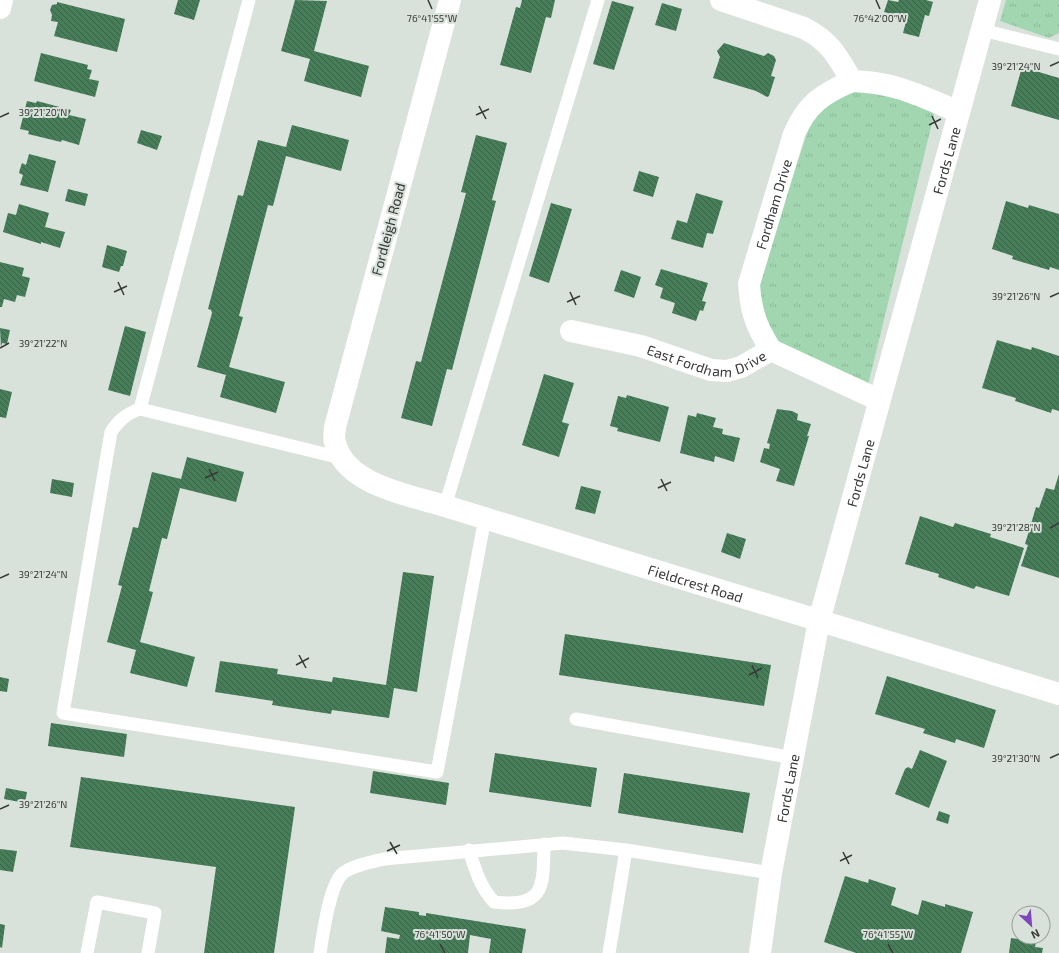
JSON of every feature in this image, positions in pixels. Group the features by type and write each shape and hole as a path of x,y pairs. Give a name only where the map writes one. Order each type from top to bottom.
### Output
{"street":[{"path":"0,8 2,0"},
{"name":"Fordleigh Road","path":"341,458 334,442 335,427 450,0"},
{"path":"720,0 804,28 817,34 828,43 852,81 875,82 898,87 959,112"},
{"name":"Fords Lane","path":"760,953 772,873 819,621 990,0"},
{"name":"Fordham Drive","path":"771,350 758,330 751,308 749,284 792,142 802,117 815,102 832,90 852,81"},
{"name":"East Fordham Drive","path":"571,332 641,346 711,370 727,371 741,367 771,350 879,400"},
{"name":"Fieldcrest Road","path":"341,458 350,469 368,482 1059,694"}],"lane":[{"path":"140,409 249,0"},
{"path":"445,506 598,0"},
{"path":"982,30 1059,49"},
{"path":"341,458 140,409 128,413 119,420 111,432 63,713 437,772 484,518"},
{"path":"576,719 794,758"},
{"path":"320,953 328,910 336,884 343,874 365,863 384,859 469,850 563,843 626,850 772,873"},
{"path":"469,850 477,875 488,896 494,902 510,904 525,902 536,896 541,886 544,844"},
{"path":"610,953 626,850"},
{"path":"87,953 98,902 155,913 148,953"}],"green space":[{"path":"1006,0 1059,0 1059,33 1049,38 1000,21"},
{"path":"850,91 899,93 931,110 934,115 867,389 784,346 776,339 763,318 758,283 814,112"}],"building":[{"path":"178,0 200,0 194,20 174,14"},
{"path":"295,0 327,1 314,51 369,66 361,97 304,81 310,59 281,51"},
{"path":"522,0 555,0 551,18 546,17 531,73 500,65 516,7 520,8"},
{"path":"888,0 898,2 899,0 926,0 933,2 929,16 925,15 919,37 903,33 907,18 884,12"},
{"path":"612,1 634,7 614,70 593,64"},
{"path":"57,2 125,19 117,52 54,36 58,22 51,21 52,15 50,10 52,5 57,4"},
{"path":"662,3 682,9 676,31 655,25"},
{"path":"724,43 764,56 768,53 774,56 776,60 771,76 775,77 769,96 767,97 756,91 713,78 720,57 717,51"},
{"path":"41,53 88,65 87,69 92,70 89,79 99,81 95,97 34,81"},
{"path":"1022,67 1059,78 1059,120 1011,106"},
{"path":"27,101 36,103 37,101 71,110 69,115 86,119 79,145 62,140 61,142 28,134 29,131 20,129"},
{"path":"292,125 349,140 341,171 286,156 273,206 268,205 239,316 243,317 229,367 285,382 276,413 220,397 226,375 197,367 212,313 211,310 208,309 238,195 243,196 258,140 286,147"},
{"path":"141,130 162,136 157,150 137,143"},
{"path":"476,135 507,143 492,200 496,201 452,370 447,369 432,426 401,418 416,361 421,362 466,193 461,192"},
{"path":"29,154 56,161 48,192 20,185 23,175 19,173 20,169 22,163 26,165"},
{"path":"639,171 659,177 653,197 633,191"},
{"path":"68,189 88,194 85,206 65,201"},
{"path":"696,193 723,201 713,234 707,233 703,248 671,239 677,220 687,223"},
{"path":"1006,201 1028,208 1029,205 1059,214 1059,270 1050,267 1049,270 1012,259 1013,256 992,249"},
{"path":"551,203 572,209 549,283 529,276"},
{"path":"19,204 49,213 45,227 65,232 60,248 41,242 41,244 3,232 8,213 16,215"},
{"path":"107,245 127,251 123,266 121,266 119,272 102,267"},
{"path":"0,262 24,268 22,276 30,278 25,297 17,295 15,302 4,299 2,307 0,307"},
{"path":"661,269 708,283 702,301 706,302 703,311 700,310 696,321 672,313 675,303 660,298 663,288 655,285"},
{"path":"621,270 641,277 634,298 614,291"},
{"path":"125,326 146,332 130,396 108,390"},
{"path":"0,328 10,330 7,344 2,343 1,348"},
{"path":"997,340 1031,350 1032,347 1059,356 1059,411 1052,409 1051,413 1015,401 1016,398 982,388"},
{"path":"544,374 574,383 562,422 569,424 559,457 522,445"},
{"path":"0,389 12,392 6,418 0,417"},
{"path":"627,395 669,407 660,442 617,431 618,428 610,426 618,396 626,398"},
{"path":"777,409 792,411 798,414 797,420 811,424 807,436 809,436 794,486 776,481 780,469 760,462 764,448 769,449 770,444 767,443"},
{"path":"697,413 716,418 713,427 723,429 722,434 740,438 734,462 715,456 714,462 680,453 688,415 696,417"},
{"path":"187,457 244,472 236,502 180,488 167,539 162,538 149,591 153,592 140,642 195,657 187,687 130,673 136,650 107,642 122,586 118,585 133,527 138,528 152,472 181,479"},
{"path":"1059,474 1059,578 1021,566 1028,545 1025,544 1036,507 1039,508 1046,488 1054,490"},
{"path":"52,479 74,483 72,497 50,493"},
{"path":"581,486 601,491 595,514 575,509"},
{"path":"920,516 953,527 955,523 991,534 990,537 1024,548 1009,596 976,586 974,589 938,577 939,574 905,564"},
{"path":"727,533 746,539 740,559 721,552"},
{"path":"403,572 434,576 417,692 394,688 389,718 332,710 331,714 272,705 273,701 215,692 220,661 278,669 277,674 332,682 333,677 386,685"},
{"path":"565,634 771,665 764,706 559,675"},
{"path":"887,676 996,710 984,748 956,739 955,743 923,733 925,729 875,714"},
{"path":"0,677 9,679 7,692 0,691"},
{"path":"51,723 127,734 124,757 48,746"},
{"path":"920,750 947,761 929,808 895,794 905,769 908,767 912,769"},
{"path":"495,753 597,768 591,807 489,792"},
{"path":"373,771 449,783 446,805 370,793"},
{"path":"624,773 750,793 743,833 618,813"},
{"path":"81,777 295,807 274,953 204,953 216,867 70,847"},
{"path":"6,788 27,792 25,803 4,799"},
{"path":"939,811 950,815 948,824 936,820"},
{"path":"0,849 17,851 13,872 0,870"},
{"path":"845,876 868,883 869,879 896,888 891,905 918,915 922,900 945,907 945,904 973,912 961,953 856,953 824,942"},
{"path":"385,907 419,912 419,915 426,916 426,913 526,929 522,953 489,953 491,939 470,935 468,953 385,953 387,937 399,939 400,935 381,931"},
{"path":"0,924 5,925 2,948 0,947"},
{"path":"1011,938 1011,945 1035,945 1035,947 1043,948 1042,953 1009,953"}]}
